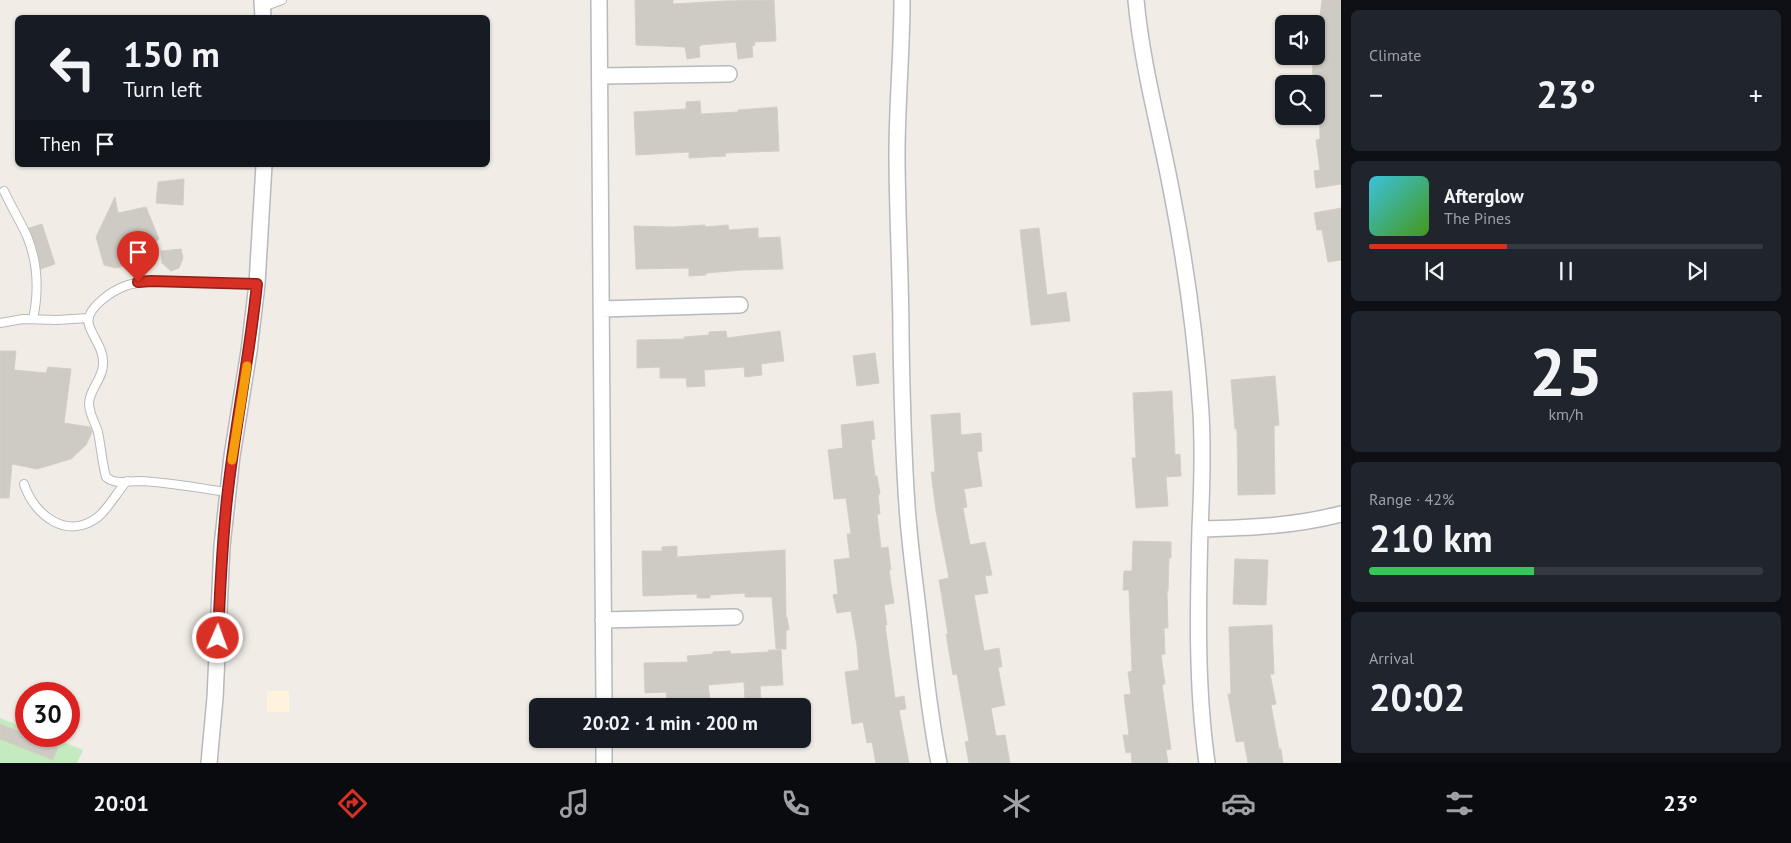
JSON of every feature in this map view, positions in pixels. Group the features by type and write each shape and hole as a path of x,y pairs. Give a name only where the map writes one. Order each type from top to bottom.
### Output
{"street":[{"path":"599,0 604,698"},
{"path":"902,0 902,60 897,152 898,262 904,446 908,518 914,573 928,691 939,763"},
{"path":"1136,0 1143,53 1172,192 1190,306 1201,412 1202,451 1198,637 1207,763"},
{"path":"600,76 729,74"},
{"path":"209,763 215,698 222,546 227,492 249,351 257,284 264,167"},
{"path":"601,309 740,305"},
{"path":"1200,528 1268,526 1321,519 1341,514"},
{"path":"603,620 735,617"},
{"path":"604,748 604,763"}],"lane":[{"path":"263,8 282,0"},
{"path":"4,191 26,236 35,263 37,291 33,319"},
{"path":"227,492 148,481 110,481 106,477 98,434 89,401 103,371 102,352 88,323 88,318 93,310 114,292 138,282 257,284"},
{"path":"0,323 33,319 88,318"},
{"path":"24,484 32,504 39,512 58,524 68,526 83,524 97,518 127,481"}],"shaded area":[{"path":"267,691 289,691 289,712 267,712"}],"green space":[{"path":"0,718 15,724 15,747 76,747 83,750 77,763 0,763"}],"building":[{"path":"635,0 673,0 673,4 774,0 776,41 754,42 755,45 752,46 753,57 738,59 736,42 701,45 699,46 700,57 687,59 685,47 636,45"},
{"path":"1322,0 1341,0 1341,184 1316,188 1314,171 1320,170 1316,140 1320,139 1320,125 1325,125 1325,75 1313,75 1312,65 1325,65 1325,15 1320,15"},
{"path":"700,101 701,114 777,107 779,151 725,153 726,156 689,158 689,152 636,155 634,112 686,109 686,102"},
{"path":"184,179 183,205 156,203 158,182"},
{"path":"115,197 118,213 146,207 159,239 133,264 116,268 104,265 96,237"},
{"path":"1341,208 1341,260 1328,262 1322,230 1317,230 1314,213"},
{"path":"42,224 55,264 41,269 36,245 29,228"},
{"path":"705,225 705,227 728,225 729,230 758,228 758,238 780,237 783,269 743,270 689,276 689,268 636,269 634,226 673,227"},
{"path":"1039,228 1047,295 1066,292 1070,321 1031,325 1020,230"},
{"path":"181,249 183,258 179,268 171,271 162,263 161,251"},
{"path":"726,331 727,338 780,331 784,361 761,364 762,375 745,377 744,367 704,370 705,386 687,387 686,378 660,378 660,367 637,368 637,340 684,339 684,337 709,335 709,332"},
{"path":"0,351 16,351 14,370 46,373 48,367 71,369 64,423 90,427 92,432 86,445 71,459 37,469 12,464 9,498 0,498"},
{"path":"875,353 879,383 857,386 853,356"},
{"path":"1275,376 1279,425 1274,426 1275,494 1238,495 1237,429 1235,429 1231,380"},
{"path":"1172,391 1175,455 1180,454 1181,476 1166,477 1168,506 1136,508 1132,458 1136,458 1133,393"},
{"path":"960,413 961,435 981,433 982,451 977,452 982,486 964,489 967,507 963,508 970,545 985,542 992,575 985,576 988,593 974,595 984,651 999,648 1002,667 998,667 1005,705 991,708 996,736 1005,735 1010,763 969,763 965,742 969,741 957,674 953,675 946,634 948,634 939,580 949,578 936,511 931,472 935,472 931,415"},
{"path":"873,421 875,439 871,440 875,476 877,476 880,494 878,494 880,514 877,514 881,548 888,547 894,603 884,605 887,625 885,625 895,698 904,696 906,709 899,710 909,763 876,763 872,742 867,743 863,722 852,724 845,672 859,670 857,646 851,611 837,613 833,595 838,594 834,560 850,558 847,534 851,534 846,498 834,499 828,450 843,448 841,425"},
{"path":"1133,541 1171,542 1167,591 1168,628 1164,628 1165,654 1161,655 1165,684 1162,685 1171,749 1166,750 1168,763 1132,763 1131,752 1126,753 1123,735 1129,735 1124,695 1131,694 1128,672 1132,671 1129,590 1123,590 1124,571 1132,571"},
{"path":"677,546 677,557 785,550 786,617 789,630 786,630 786,649 776,649 772,597 745,597 745,593 710,595 710,598 697,598 697,594 643,596 642,551 662,551 662,547"},
{"path":"1235,559 1268,560 1266,605 1233,604"},
{"path":"1272,625 1274,674 1270,674 1276,704 1271,705 1283,763 1248,763 1244,741 1236,742 1228,694 1231,694 1229,627"},
{"path":"768,650 781,650 783,685 760,686 761,698 745,698 744,682 708,685 710,698 667,698 666,692 645,693 644,663 688,662 687,656 713,654 713,652 730,651 731,654 769,652"},
{"path":"0,724 15,730 15,745 0,739"},
{"path":"20,747 58,747 53,760"}],"slow traffic":[{"path":"232,460 247,366"}],"route":[{"path":"138,282 257,284 249,351 227,492 222,546 218,638"}]}
